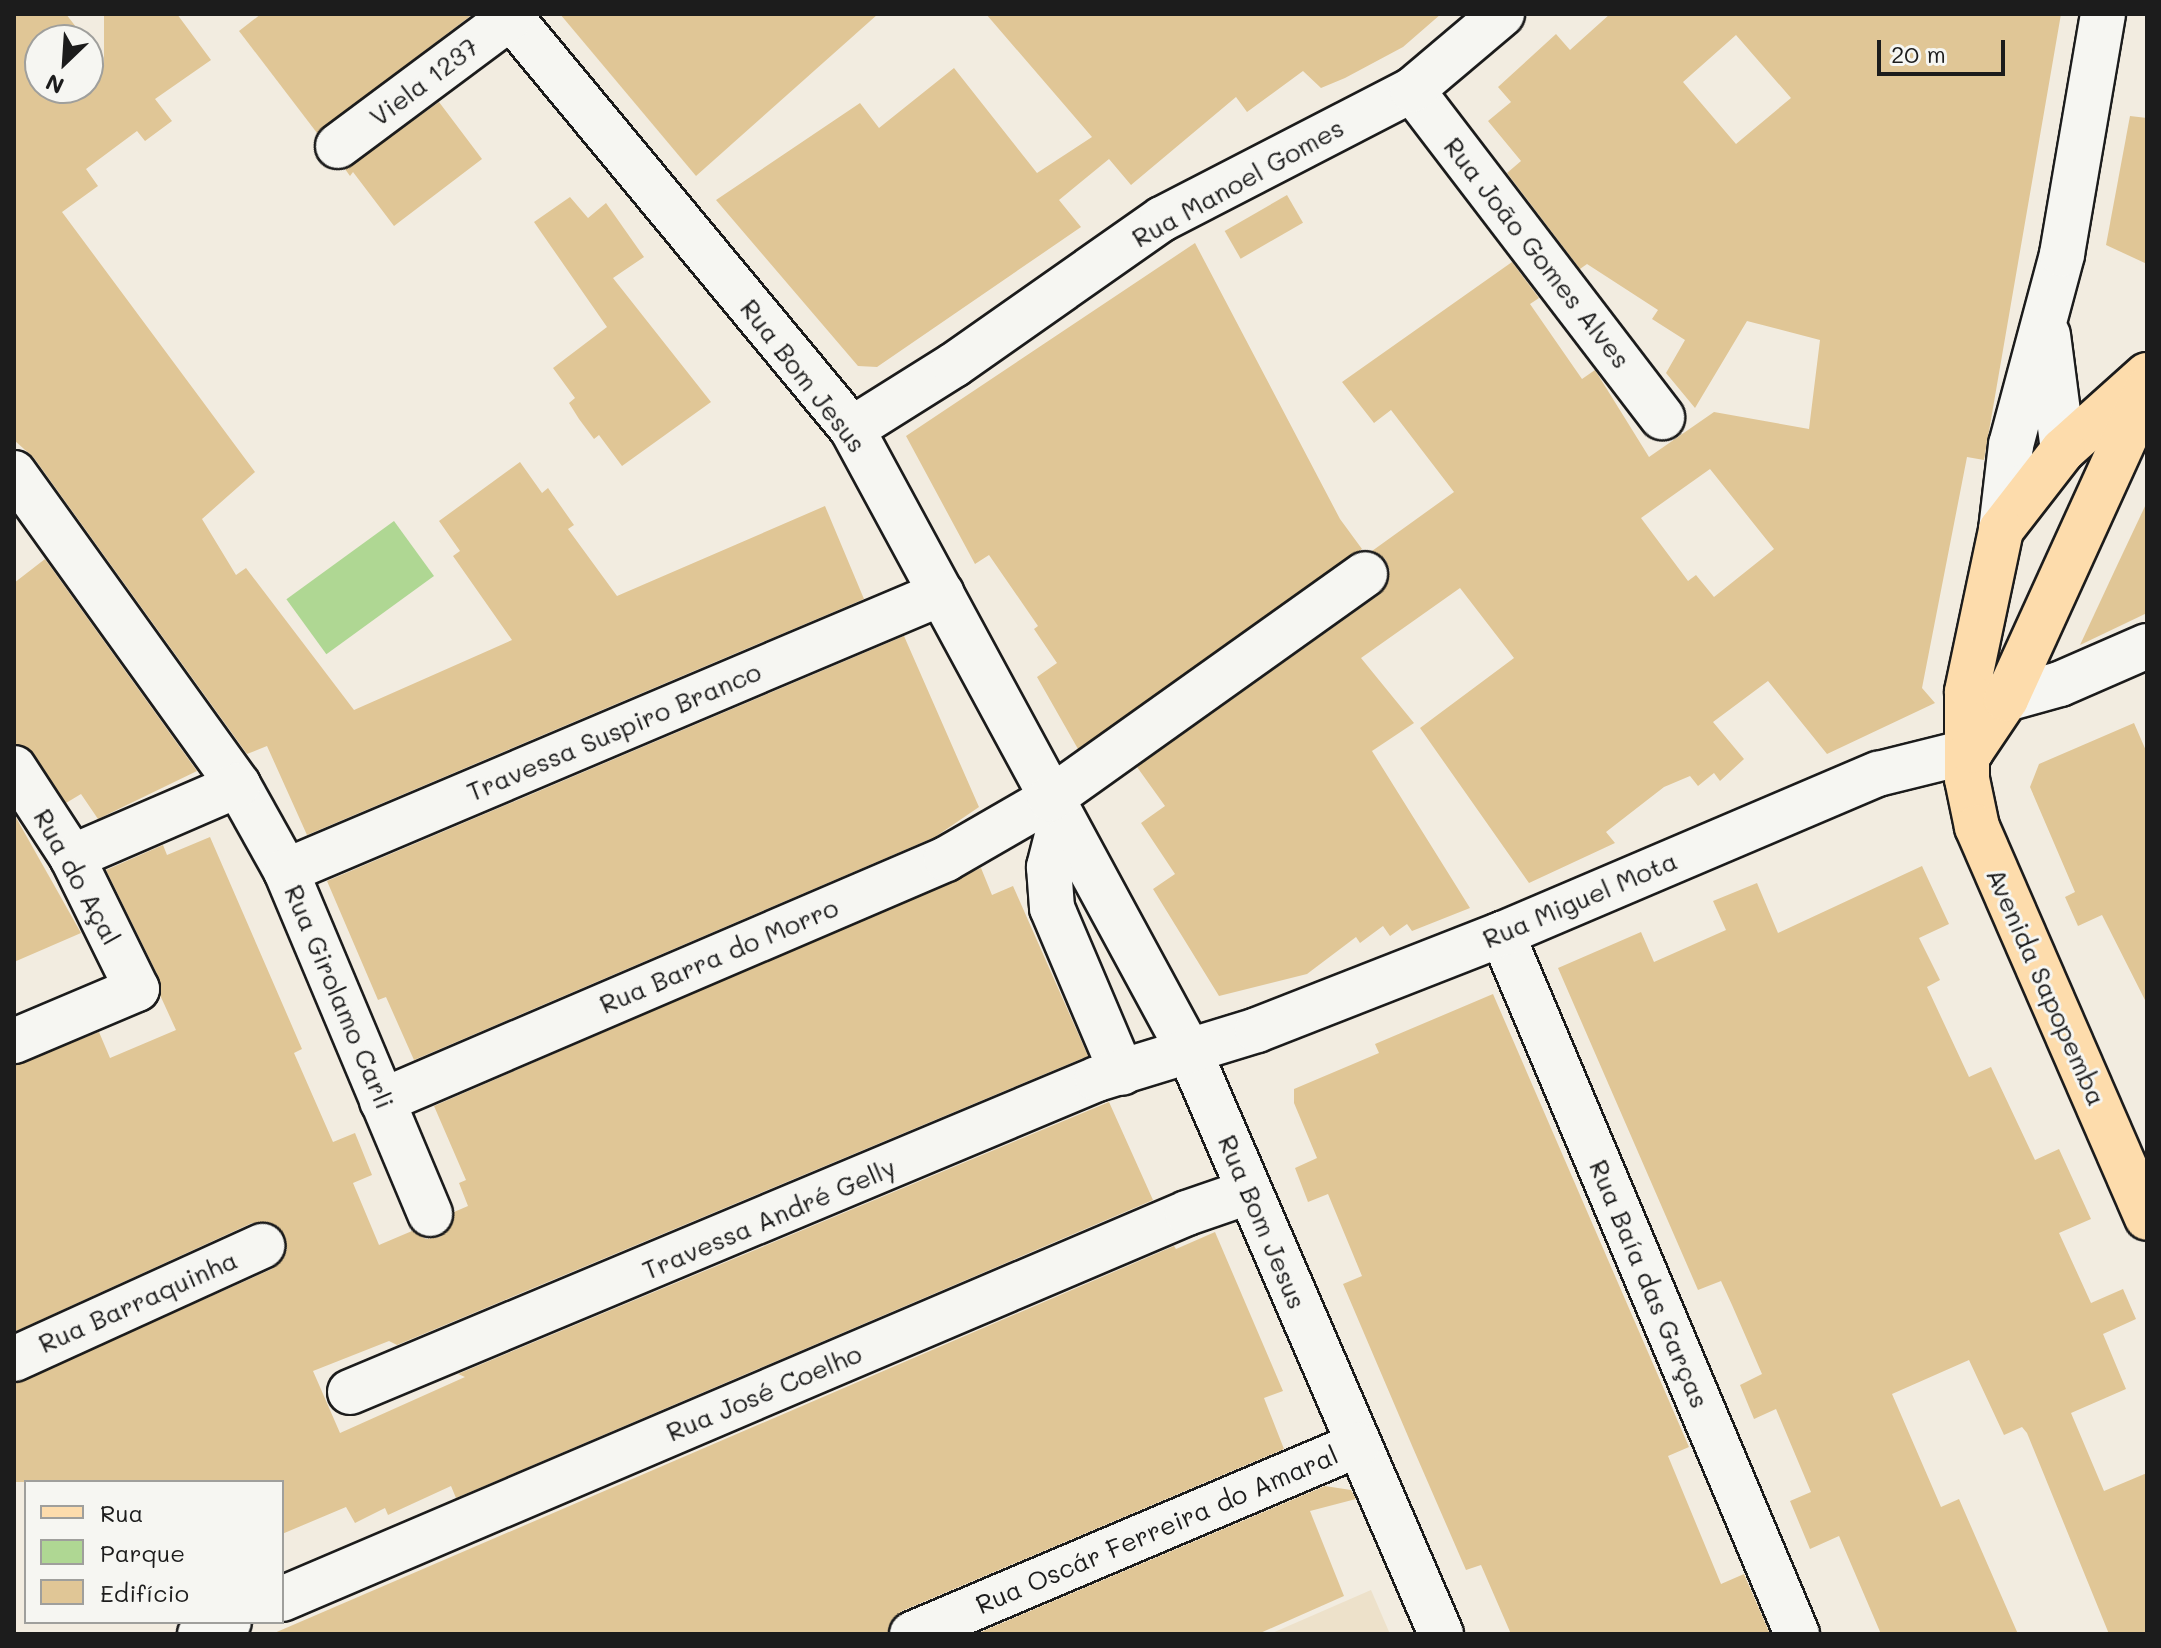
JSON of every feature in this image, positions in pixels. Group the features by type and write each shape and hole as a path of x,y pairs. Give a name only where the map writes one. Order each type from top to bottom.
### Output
{"main road":[{"name":"Avenida Sapopemba","path":"2147,375 2063,450 2001,530 1987,696 1971,751 1967,779 1977,827 2147,1218"},
{"name":"Avenida Sapopemba","path":"1987,696 2047,608 2147,389"},
{"path":"2047,608 2062,501 2063,450"}],"street":[{"name":"Rua Manoel Gomes","path":"852,429 954,365 1162,219 1412,90 1502,14"},
{"path":"2001,530 2011,445 2062,254 2103,14"},
{"name":"Viela 1237","path":"338,146 509,16"},
{"name":"Rua Bom Jesus","path":"509,16 852,429 1190,1053 1441,1634"},
{"name":"Rua João Gomes Alves","path":"1412,90 1662,417"},
{"path":"2046,313 2063,450"},
{"name":"Rua Girolamo Carli","path":"14,473 238,785 286,871 430,1214"},
{"name":"Rua Barra do Morro","path":"382,1101 1056,810 1365,574"},
{"name":"Travessa Suspiro Branco","path":"286,871 942,593"},
{"path":"1987,696 2060,684 2147,646"},
{"name":"Rua Miguel Mota","path":"1190,1053 1502,934 1878,774 1971,751"},
{"name":"Rua do Açal","path":"14,768 72,857 137,989 14,1041"},
{"path":"72,857 238,785"},
{"path":"1056,810 1049,867 1052,908 1122,1073"},
{"name":"Rua Baía das Garças","path":"1502,934 1797,1634"},
{"name":"Travessa André Gelly","path":"350,1392 1122,1073 1190,1053"},
{"name":"Rua José Coelho","path":"284,1598 1187,1213 1248,1192"},
{"name":"Rua Barraquinha","path":"14,1359 262,1246"},
{"name":"Rua Oscár Ferreira do Amaral","path":"912,1634 1358,1445"},
{"path":"200,1634 224,1624"}],"shaded area":[{"path":"1371,1590 1390,1634 1270,1634"}],"green space":[{"path":"394,521 434,576 326,654 286,599"}],"building":[{"path":"14,14 66,14 74,24 24,24 24,104 104,104 104,14 177,14 211,60 155,99 172,121 145,141 137,131 86,169 98,186 62,212 255,472 202,519 236,575 246,568 354,710 512,640 453,556 460,551 439,521 520,462 542,493 548,488 574,525 568,529 617,596 825,506 864,599 307,835 267,746 247,754 34,458 14,440"},
{"path":"261,14 473,14 317,133 239,31"},
{"path":"560,14 878,14 696,176"},
{"path":"986,14 1441,14 1403,47 1321,88 1303,71 1247,112 1236,97 1131,185 1109,159 1059,200 1081,227 877,367 858,366 716,200 860,103 879,128 954,68 1037,173 1092,137"},
{"path":"1610,14 2061,14 1984,460 1967,457 1922,688 1935,703 1827,754 1768,681 1713,722 1744,759 1720,781 1714,773 1698,786 1690,776 1664,787 1606,832 1615,843 1529,883 1420,728 1514,658 1460,588 1361,658 1414,723 1372,751 1470,908 1412,931 1407,924 1390,936 1383,926 1360,943 1356,937 1307,974 1219,996 1153,889 1175,874 1141,823 1165,806 1137,767 1380,594 1390,571 1385,559 1372,551 1454,492 1391,410 1374,423 1342,382 1512,262 1539,298 1530,304 1582,379 1595,370 1649,457 1714,412 1809,429 1820,340 1747,321 1695,408 1666,373 1685,340 1652,319 1658,310 1587,264 1580,269 1507,173 1521,161 1488,121 1511,102 1498,87 1556,34 1570,50","holes":["1736,35 1791,98 1736,144 1683,82","1710,469 1774,549 1714,597 1696,575 1688,581 1641,518"]},
{"path":"439,102 482,159 394,226 353,172 350,176 345,169"},
{"path":"2130,116 2147,118 2147,264 2106,245"},
{"path":"1287,195 1303,223 1241,259 1225,231"},
{"path":"570,197 588,218 606,203 644,257 613,278 711,402 622,466 599,435 594,439 579,419 569,403 575,398 553,368 607,327 534,222"},
{"path":"1195,243 1340,519 1362,549 1078,749 1037,677 1057,663 1034,629 1038,626 989,555 975,564 906,436"},
{"path":"2147,502 2147,613 2080,645 2114,572"},
{"path":"45,559 197,771 98,819 81,794 66,803 34,754 14,743 14,583"},
{"path":"904,636 979,807 935,837 414,1060 386,997 378,1000 327,881"},
{"path":"2134,723 2147,753 2147,1004 2102,915 2078,926 2065,897 2075,892 2030,787 2039,764"},
{"path":"14,814 81,933 14,962"},
{"path":"210,837 302,1049 294,1053 333,1142 355,1133 372,1175 353,1183 379,1245 412,1231 426,1239 440,1237 450,1228 454,1212 468,1206 459,1183 466,1180 434,1106 981,868 992,895 1013,886 1088,1056 397,1345 389,1341 313,1371 340,1433 465,1377 458,1374 1109,1102 1153,1200 456,1498 451,1486 388,1515 385,1508 355,1523 346,1507 284,1533 284,1480 14,1482 14,1384 272,1269 287,1249 277,1226 252,1223 14,1332 14,1065 99,1032 110,1058 176,1030 160,995 159,978 106,870 163,845 167,855"},
{"path":"1922,866 1949,924 1919,938 1940,980 1927,987 1969,1077 1991,1067 2035,1160 2059,1149 2091,1219 2059,1233 2091,1303 2123,1289 2136,1319 2103,1334 2126,1389 2071,1413 2104,1491 2147,1473 2147,1634 2109,1634 2027,1433 2022,1427 2004,1435 1969,1360 1892,1394 1941,1507 1959,1499 2018,1634 1881,1634 1839,1536 1810,1549 1790,1501 1811,1492 1776,1409 1754,1419 1740,1385 1762,1374 1721,1281 1698,1290 1558,968 1641,932 1654,962 1726,930 1713,901 1757,883 1778,933"},
{"path":"1493,994 1689,1447 1668,1456 1721,1584 1744,1574 1770,1634 1511,1634 1481,1565 1466,1570 1413,1448 1343,1284 1362,1276 1328,1194 1308,1202 1295,1168 1317,1158 1294,1103 1294,1089 1379,1053 1375,1044"},
{"path":"1215,1232 1283,1391 1264,1398 1284,1449 902,1611 892,1620 888,1634 272,1634 1174,1246 1176,1249"},
{"path":"1325,1486 1351,1490 1356,1499 1310,1511 1344,1596 1258,1634 976,1634"}]}
